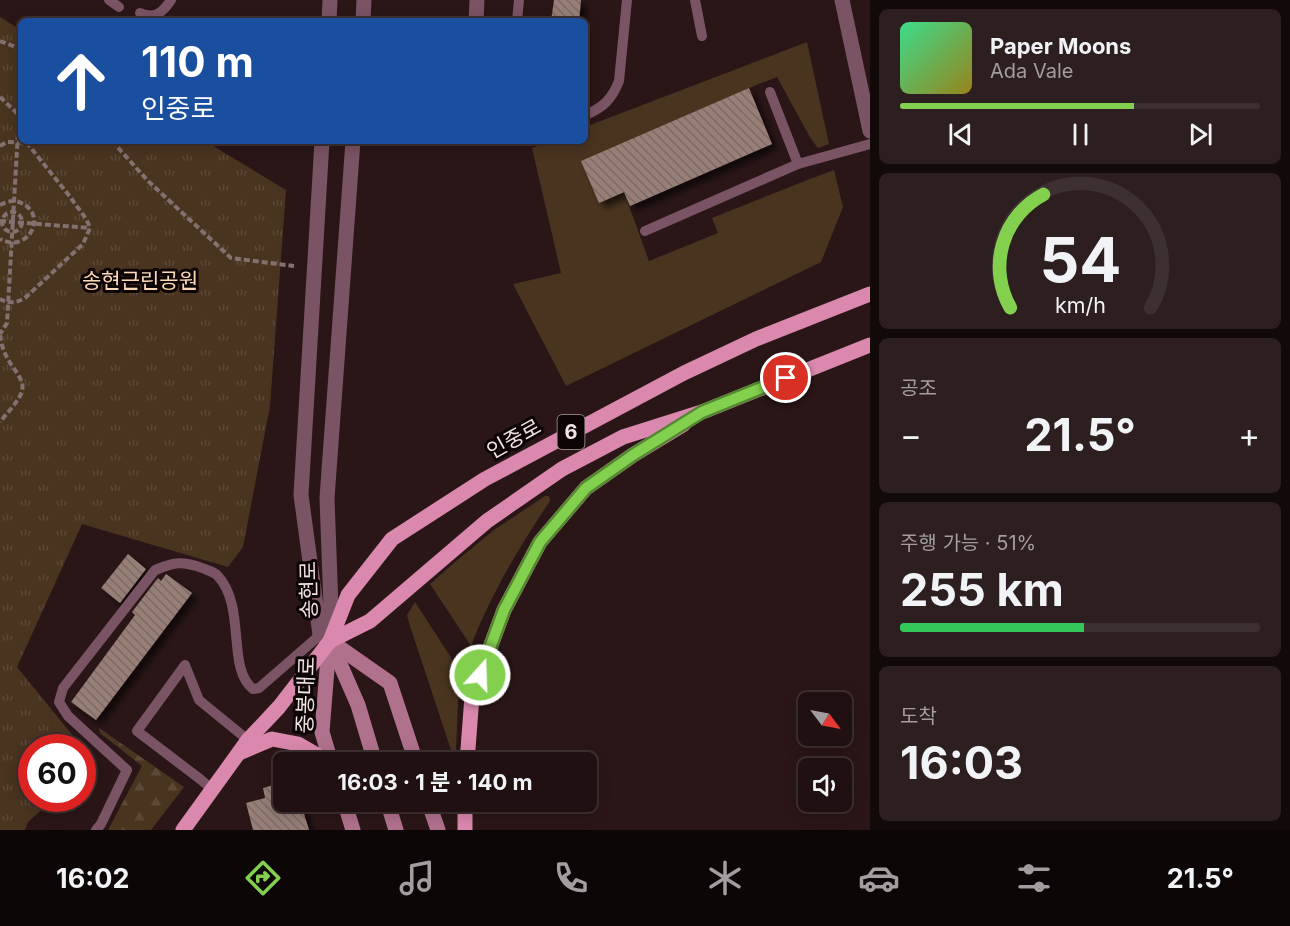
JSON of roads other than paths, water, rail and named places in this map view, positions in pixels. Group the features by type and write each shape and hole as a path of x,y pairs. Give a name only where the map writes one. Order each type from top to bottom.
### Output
{"main road":[{"name":"인중로","path":"183,830 248,740 279,707 325,638 348,595 392,538 485,478 684,373 756,339 870,294"},
{"name":"인중로","path":"325,638 370,621 487,521 562,470 623,437 702,412 870,345"},
{"path":"468,752 472,696 504,610 540,542 586,488 633,455 702,412"},
{"name":"중봉대로","path":"325,638 322,732 329,752"},
{"name":"중봉대로","path":"325,638 390,683 413,752"},
{"path":"325,638 358,705 372,752"},
{"path":"239,753 272,740 298,744 312,752"},
{"path":"347,812 353,830"},
{"path":"390,812 396,830"},
{"path":"432,812 438,830"},
{"path":"465,812 465,830"}],"street":[{"path":"329,18 330,0"},
{"path":"363,18 364,0"},
{"path":"476,18 477,0"},
{"path":"842,0 870,131"},
{"name":"송현로","path":"322,144 301,495 325,638"},
{"name":"송현로","path":"325,638 331,608 327,498 353,144"}],"lane":[{"path":"109,0 119,7"},
{"path":"140,13 162,18 171,0"},
{"path":"517,18 519,0"},
{"path":"588,114 606,104 615,92 619,81 627,0"},
{"path":"695,0 702,36"},
{"path":"770,92 798,165"},
{"path":"645,231 798,165 870,144"},
{"path":"99,828 127,771 68,716 59,702 63,688 155,570 174,564 198,566 216,574 228,590 234,610 240,671 253,689 259,688 325,638"},
{"path":"213,790 137,731 185,665 199,700 248,740"}],"park label":[{"name":"송현근린공원","path":"140,281"}]}
